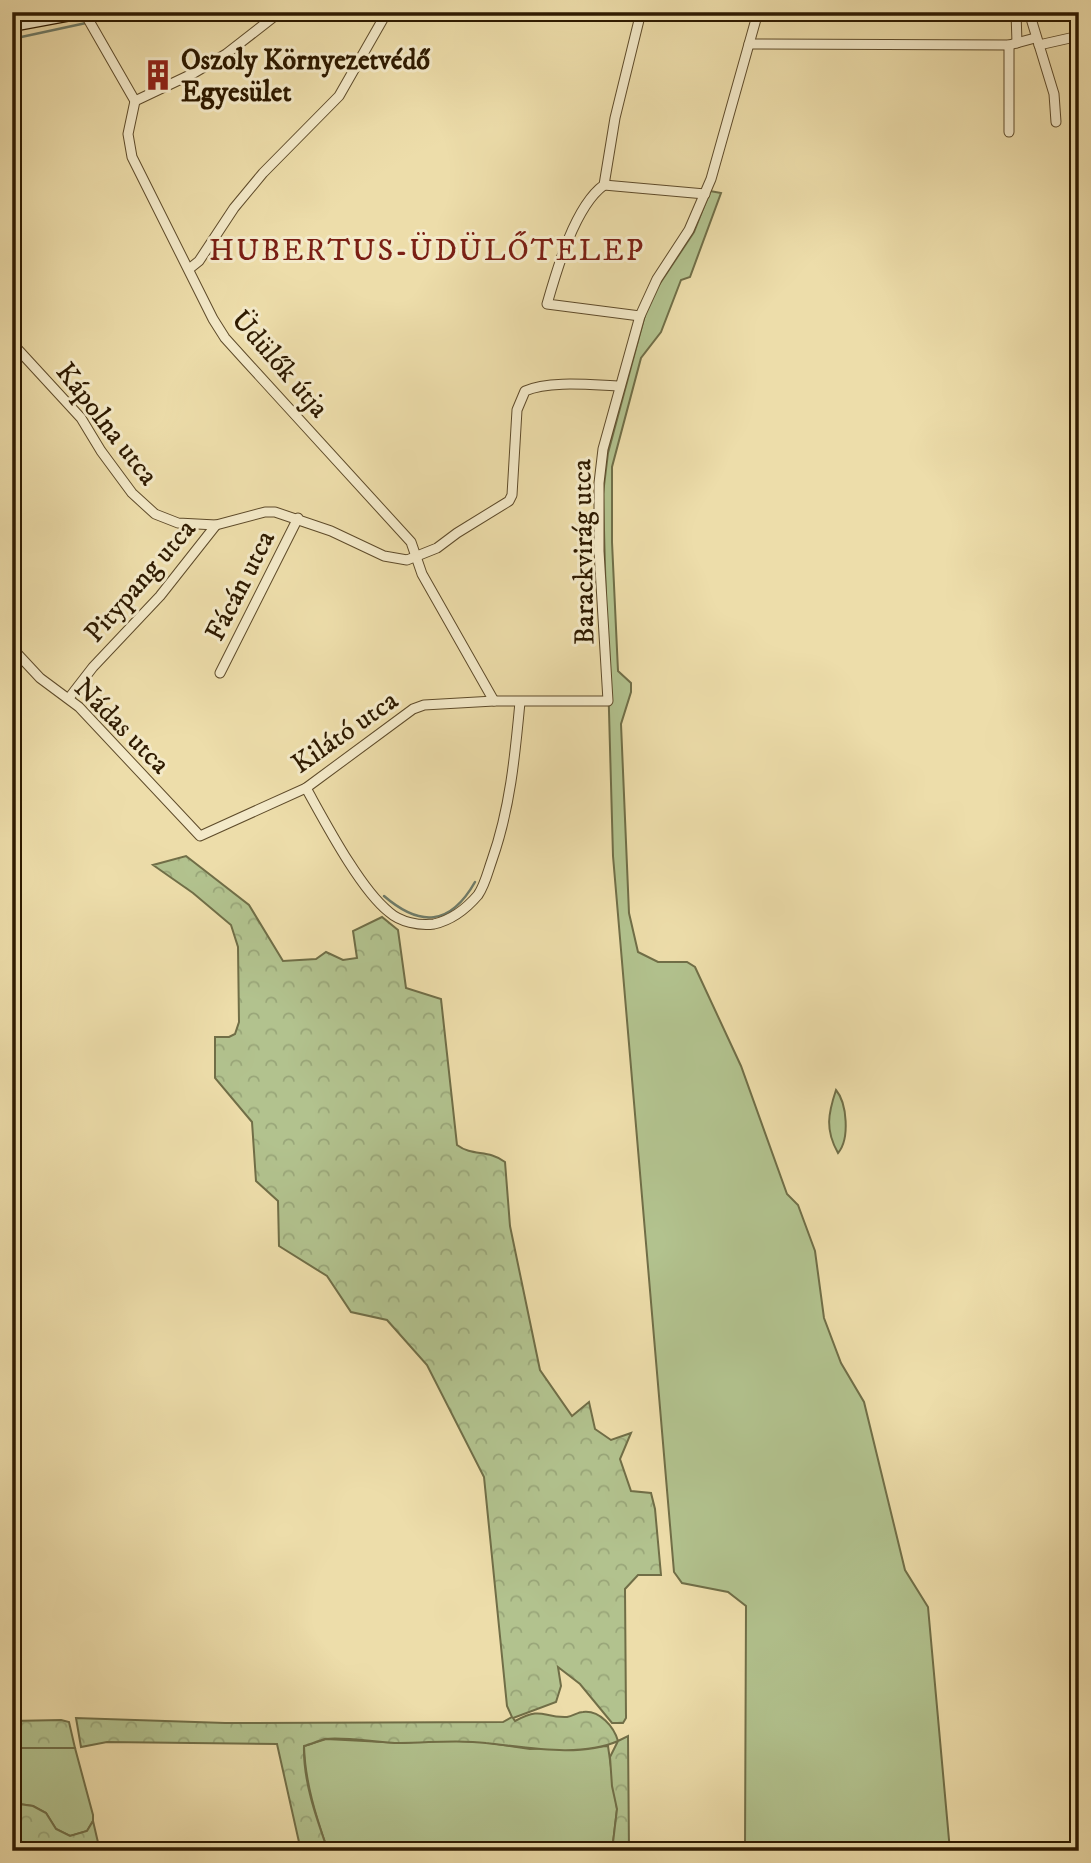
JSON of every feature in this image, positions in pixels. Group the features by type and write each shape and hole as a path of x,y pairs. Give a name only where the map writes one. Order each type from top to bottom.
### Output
{"main road":[{"path":"12,25 85,14"}],"street":[{"path":"85,14 135,100 194,73 226,54 280,12"},
{"path":"189,268 199,261 234,208 263,173 339,96 387,12"},
{"path":"604,185 615,118 641,12"},
{"name":"Barackvirág utca","path":"608,701 599,551 599,483 603,449 640,316 657,279 689,230 718,159 758,12"},
{"path":"1009,132 1016,12"},
{"path":"1029,12 1054,94 1056,122"},
{"path":"749,44 1013,44 1079,36"},
{"name":"Üdülők útja","path":"135,100 128,134 132,157 213,319 225,338 411,542 422,574 494,701"},
{"path":"640,316 547,304 554,278 583,209 595,191 604,185 705,194"},
{"name":"Kápolna utca","path":"12,343 80,418 106,460 132,493 155,514 178,523 216,525 265,512 298,518 392,559 415,558"},
{"path":"415,558 437,548 509,501 514,472 517,410 525,391 537,387 564,385 620,386"},
{"name":"Fácán utca","path":"220,673 298,518"},
{"name":"Pitypang utca","path":"69,698 93,667 151,606 216,525"},
{"name":"Nádas utca","path":"12,648 40,678 69,698 200,836"},
{"name":"Kilátó utca","path":"200,836 306,788 414,709 449,702 608,701"},
{"path":"306,788 367,887 390,914 407,922 428,925 445,921 460,912 479,893 505,821 520,702"}],"green space":[{"path":"710,191 721,193 690,277 681,280 661,332 641,358 612,467 612,542 618,671 631,683 631,692 621,724 629,913 638,952 658,962 687,962 695,967 741,1066 787,1194 798,1205 815,1251 824,1318 841,1363 864,1402 905,1570 928,1607 950,1851 745,1851 746,1606 728,1592 682,1583 674,1572 613,856 603,494 608,453 649,300 694,232"},
{"path":"186,856 249,905 283,961 316,959 326,952 343,960 357,958 353,931 382,917 398,930 406,988 441,999 457,1145 505,1162 510,1226 540,1370 572,1416 589,1402 595,1429 611,1440 631,1433 620,1459 631,1491 651,1493 655,1509 661,1575 638,1575 625,1589 626,1718 623,1723 612,1723 580,1684 558,1667 561,1686 556,1702 513,1718 515,1721 537,1713 567,1717 589,1712 605,1720 618,1741 587,1749 570,1750 475,1742 400,1743 341,1738 325,1739 304,1746 308,1786 328,1851 301,1851 277,1744 107,1742 81,1747 76,1718 225,1723 503,1722 512,1717 507,1706 484,1477 427,1365 387,1320 351,1312 327,1276 279,1246 278,1201 256,1181 252,1122 215,1078 215,1037 235,1034 239,1022 238,947 231,925 193,893 153,865"},
{"path":"836,1090 843,1103 846,1121 842,1147 838,1153 831,1137 829,1122"},
{"path":"12,1721 69,1722 75,1748 12,1748"},
{"path":"628,1736 629,1851 612,1851 617,1809 610,1757 618,1741"},
{"path":"326,1739 403,1743 435,1740 484,1742 530,1749 608,1746 617,1809 612,1851 328,1851 306,1773 304,1746"},
{"path":"12,1748 75,1748 93,1815 93,1821 87,1831 70,1836 56,1829 46,1813 33,1806 12,1803"},
{"path":"12,1803 33,1806 46,1813 56,1829 70,1836 87,1831 93,1821 100,1851 12,1851"}],"waterway":[{"path":"92,21 108,12"},
{"path":"12,39 86,23"},
{"path":"384,896 410,913 434,917 455,907 475,882"}],"place":[{"name":"Oszoly Környezetvédő Egyesület","path":"158,75"}],"district":[{"name":"HUBERTUS-ÜDÜLŐTELEP","path":"427,250"}]}
